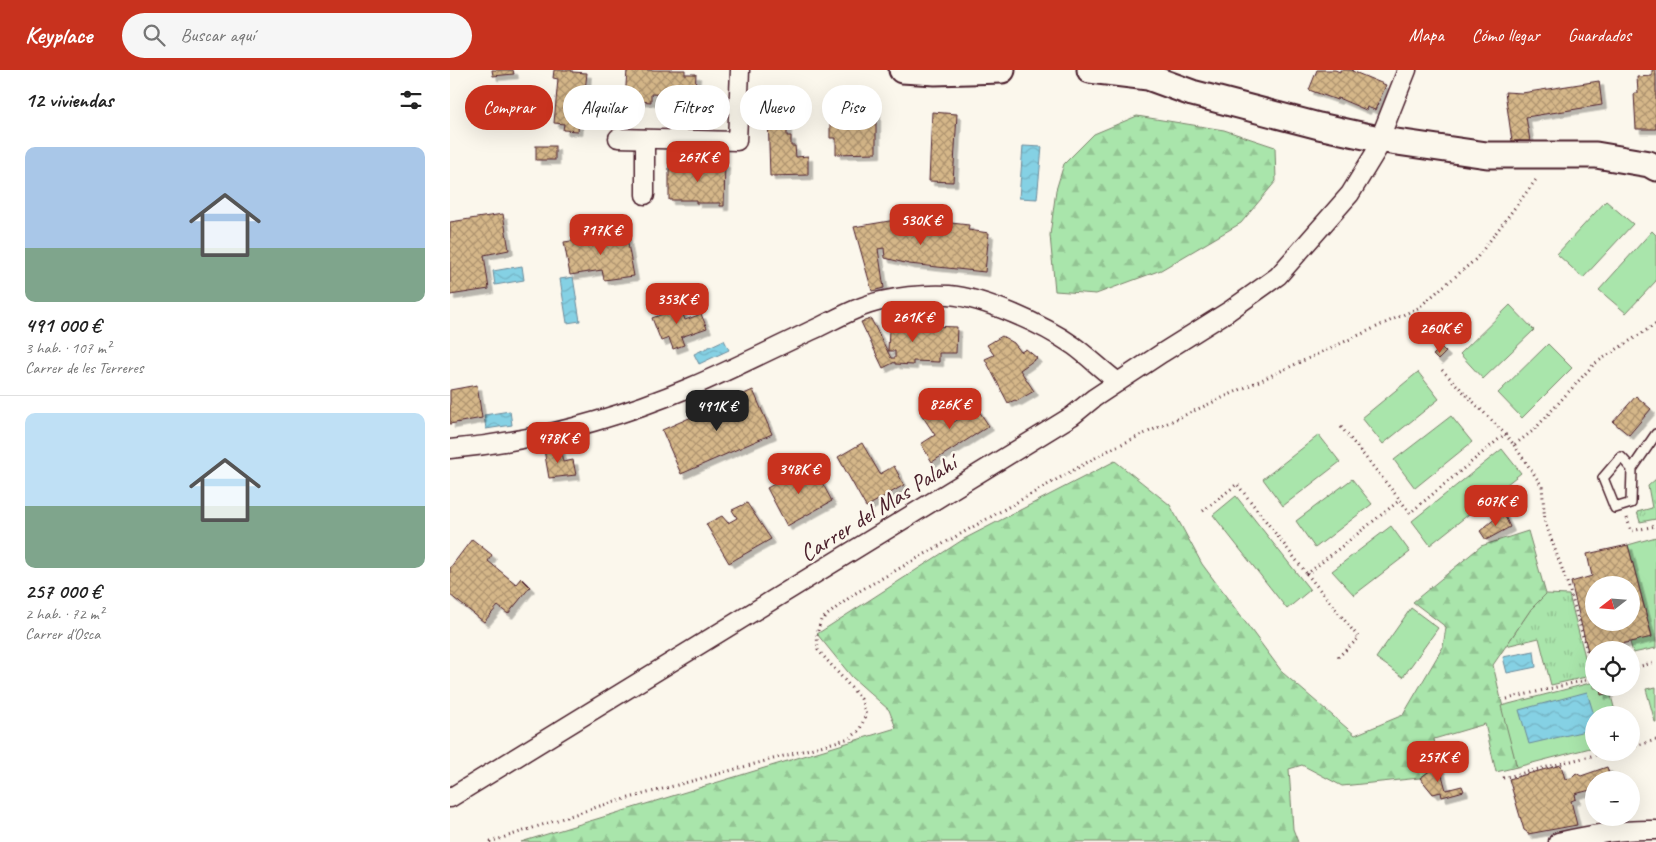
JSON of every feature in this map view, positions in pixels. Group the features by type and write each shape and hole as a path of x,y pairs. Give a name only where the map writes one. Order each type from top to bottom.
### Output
{"street":[{"path":"618,138 737,141 740,70"},
{"path":"902,70 935,72 1002,70"},
{"path":"1090,70 1150,74 1192,94 1383,140 1487,155 1596,155 1650,164 1656,168"},
{"name":"Carrer del Mas Palahí","path":"450,798 1072,416 1118,382 1229,311 1278,276 1350,194 1383,140 1384,128 1407,70"},
{"path":"645,139 645,195"},
{"path":"450,449 504,443 555,432 625,411 691,387 842,316 879,301 911,295 950,295 987,304 1028,320 1074,346 1118,382"},
{"path":"1558,842 1600,833 1656,830"}],"lane":[{"path":"1632,470 1621,457 1603,478 1615,508 1631,503 1632,470 1656,434"}],"path":[{"path":"490,842 600,806 850,738 859,731 866,715 861,699 818,650 817,634 821,620 854,594 1111,449 1418,308 1476,260 1555,155"},
{"path":"1514,445 1534,430 1594,364 1656,324"},
{"path":"1442,370 1505,434 1542,486 1545,522 1569,588 1585,645"},
{"path":"1341,427 1410,513 1505,434"},
{"path":"1204,511 1238,484 1360,638 1338,657"},
{"path":"1308,574 1400,500"},
{"path":"1623,506 1631,531 1656,526"},
{"path":"1640,666 1656,662"},
{"path":"1507,699 1585,679"},
{"path":"1640,744 1656,740"},
{"path":"1503,778 1585,758"}],"green space":[{"path":"1137,116 1224,130 1275,147 1276,181 1241,223 1161,270 1096,294 1055,291 1050,235 1056,190 1064,164 1094,134"},
{"path":"1606,201 1633,224 1583,278 1557,254"},
{"path":"1652,231 1656,235 1656,281 1626,313 1599,290"},
{"path":"1510,305 1534,330 1483,379 1460,354"},
{"path":"1548,344 1572,368 1522,418 1498,393"},
{"path":"1418,372 1439,399 1383,444 1362,418"},
{"path":"1451,416 1472,442 1415,488 1394,460"},
{"path":"1319,435 1340,462 1283,506 1263,479"},
{"path":"1502,449 1521,473 1430,545 1412,521"},
{"path":"1115,461 1170,505 1202,564 1283,673 1355,735 1403,715 1443,647 1446,627 1413,602 1481,546 1528,531 1546,594 1531,609 1493,665 1517,767 1496,772 1485,724 1434,739 1439,764 1420,778 1342,786 1302,765 1289,769 1293,829 1298,842 521,842 896,728 889,710 852,677 817,634 964,539"},
{"path":"1352,479 1372,504 1315,548 1296,521"},
{"path":"1656,479 1656,519 1640,522 1637,512 1652,508 1648,486"},
{"path":"1236,496 1310,590 1287,609 1213,515"},
{"path":"1391,526 1410,552 1354,595 1332,571"},
{"path":"1656,537 1656,648 1640,651 1640,641 1634,641 1652,636 1640,590 1640,576 1636,576 1628,545"},
{"path":"1546,594 1569,595 1585,657 1585,677 1551,685 1539,638 1506,646 1531,609"},
{"path":"1411,608 1438,628 1403,677 1376,658"},
{"path":"1585,684 1585,696 1611,696 1614,706 1585,706 1585,749 1517,767 1501,706"},
{"path":"1656,687 1656,722 1655,722 1646,689"}],"water":[{"path":"1023,146 1042,147 1037,199 1019,198"},
{"path":"522,266 524,280 495,285 493,271"},
{"path":"573,277 580,321 567,323 560,279"},
{"path":"724,340 729,350 699,364 694,354"},
{"path":"510,411 512,425 486,429 484,415"},
{"path":"1534,651 1536,667 1507,673 1503,657"},
{"path":"1585,693 1591,706 1585,706 1585,731 1529,744 1519,710"}],"building":[{"path":"492,70 513,70 514,74 493,76"},
{"path":"554,70 572,70 572,72 587,73 586,85 563,85 563,124 554,123 558,79 553,78"},
{"path":"627,70 685,70 685,74 696,74 695,85 655,85 655,94 651,94 651,102 645,102 645,85 626,85"},
{"path":"1317,70 1335,70 1340,72 1340,70 1353,70 1386,85 1375,110 1367,107 1366,110 1338,98 1337,100 1309,90"},
{"path":"1652,70 1656,70 1656,129 1636,129 1634,93 1638,93 1637,77 1652,76"},
{"path":"1599,81 1602,105 1526,117 1530,141 1512,141 1505,92 1522,93"},
{"path":"932,112 957,114 953,182 929,181"},
{"path":"768,130 787,130 787,136 791,136 791,146 795,146 796,157 808,156 808,175 770,176"},
{"path":"830,130 876,130 876,153 836,154 836,138 830,138"},
{"path":"536,146 555,146 555,160 536,160"},
{"path":"701,162 725,163 724,206 720,206 720,203 696,203 696,200 669,200 669,165 697,165 701,164"},
{"path":"503,214 509,250 484,255 489,289 450,295 450,222"},
{"path":"907,218 969,225 968,230 989,233 985,272 909,264 885,258 884,248 878,249 884,288 872,291 854,227"},
{"path":"626,233 634,276 604,280 602,270 570,275 564,242"},
{"path":"679,302 685,320 701,314 707,328 681,337 684,345 673,349 669,338 661,341 652,318 663,314 661,309"},
{"path":"871,319 891,358 895,358 895,351 888,351 889,328 907,329 907,325 957,327 956,353 939,353 939,362 913,361 913,365 895,364 895,362 883,368 861,322"},
{"path":"1002,336 1014,343 1021,352 1026,349 1037,358 1020,370 1034,391 1017,401 1008,403 985,359 994,355 987,345"},
{"path":"1441,347 1446,352 1438,360 1433,355"},
{"path":"477,385 482,418 450,424 450,390"},
{"path":"753,390 772,434 681,474 662,430"},
{"path":"1636,396 1651,409 1629,435 1613,422"},
{"path":"941,401 954,422 977,408 989,426 932,462 921,444 935,435 921,414"},
{"path":"862,443 880,474 894,466 904,485 866,507 838,457"},
{"path":"560,447 563,462 573,460 576,475 549,478 544,450"},
{"path":"812,464 832,501 787,526 767,488"},
{"path":"747,503 771,539 729,563 706,524 722,516 728,523 737,518 732,510"},
{"path":"1503,512 1510,527 1486,540 1480,531"},
{"path":"472,539 492,555 488,561 516,584 521,578 530,587 508,614 498,606 484,622 450,595 450,568"},
{"path":"1628,545 1636,576 1592,576 1587,554"},
{"path":"1585,578 1585,631 1640,631 1640,591 1652,637 1634,641 1585,641 1571,582"},
{"path":"1439,764 1446,790 1462,786 1464,791 1442,797 1441,792 1433,794 1420,778"},
{"path":"1561,765 1565,779 1571,778 1576,773 1581,776 1585,775 1585,791 1575,794 1576,799 1571,801 1577,825 1528,834 1524,830 1509,779"},
{"path":"1607,767 1608,771 1595,771"}]}
